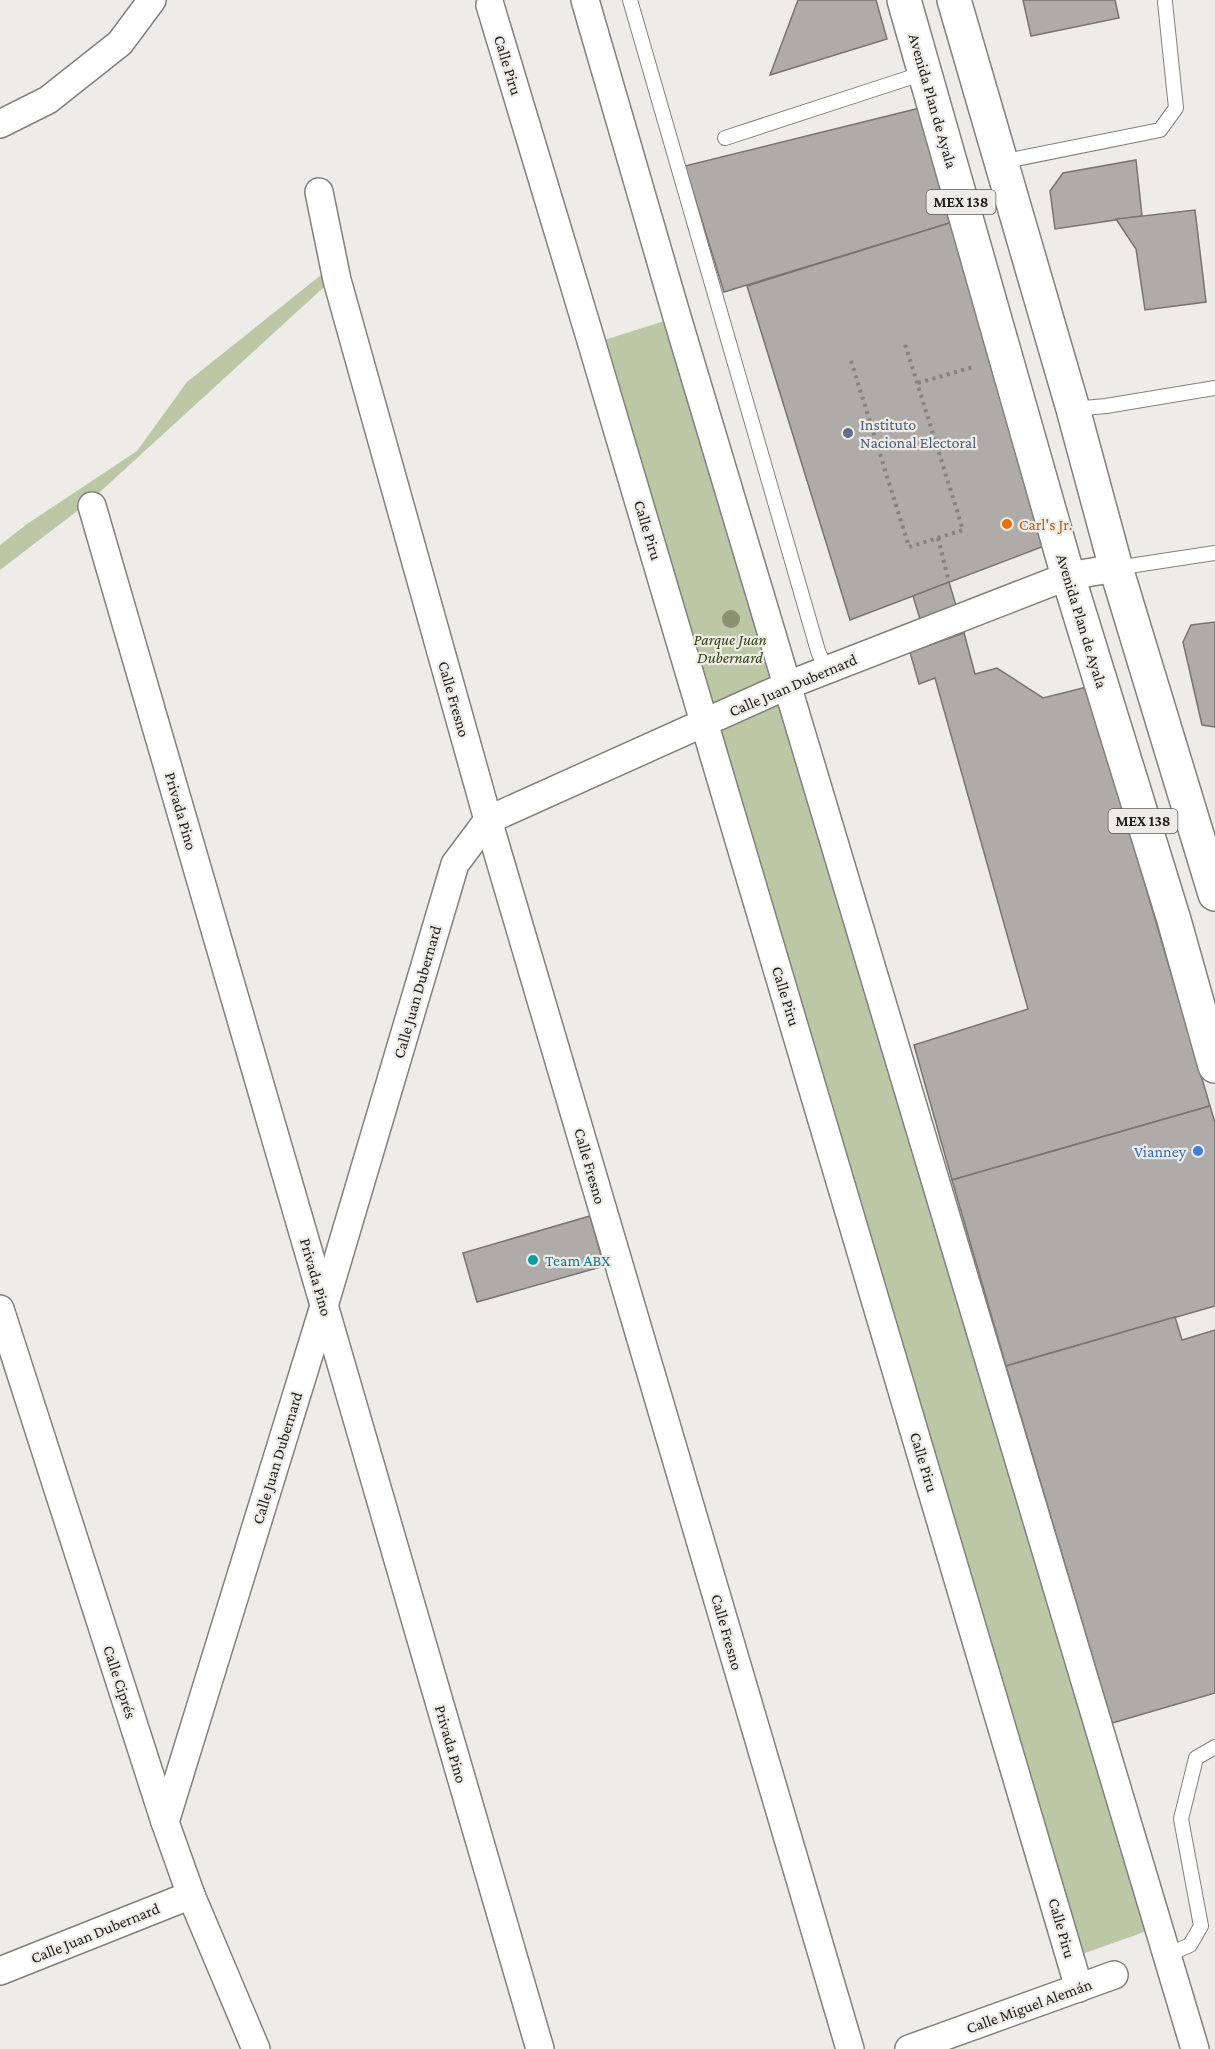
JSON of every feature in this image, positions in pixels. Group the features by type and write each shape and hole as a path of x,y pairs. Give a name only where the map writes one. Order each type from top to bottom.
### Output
{"main road":[{"name":"Avenida Plan de Ayala","path":"904,0 1068,576 1174,920 1215,1066"},
{"name":"MEX 138","path":"954,0 1073,409 1116,568 1215,894"}],"street":[{"path":"0,124 48,100 120,43 152,0"},
{"path":"585,0 677,317 1195,2049"},
{"name":"Calle Piru","path":"490,5 705,722 1079,1988"},
{"name":"Calle Fresno","path":"319,192 338,280 488,820 850,2049"},
{"name":"Privada Pino","path":"92,506 540,2049"},
{"name":"Calle Juan Dubernard","path":"165,1822 324,1306 455,864 488,820 788,685 1068,576 1116,568"},
{"name":"Calle Ciprés","path":"0,1309 165,1822 191,1895 256,2049"},
{"name":"Calle Juan Dubernard","path":"0,1971 191,1895"},
{"name":"Calle Miguel Alemán","path":"909,2049 1114,1975"}],"lane":[{"path":"630,0 818,651 826,670"},
{"path":"1001,162 1160,130 1176,108 1165,2"},
{"path":"725,138 924,73"},
{"path":"1073,409 1106,406 1215,388"},
{"path":"1116,568 1215,552"},
{"path":"1167,1955 1190,1945 1201,1926 1181,1820 1196,1758 1215,1747"}],"path":[{"path":"852,361 909,547 963,530 905,344"},
{"path":"918,383 975,366"},
{"path":"938,538 950,582"}],"green space":[{"path":"326,271 335,277 89,502 0,570 0,545 27,524 137,451 187,382"},
{"name":"Parque Juan Dubernard","path":"677,317 1158,1927 1071,1958 592,344"}],"building":[{"path":"798,0 876,0 887,39 770,75"},
{"path":"1023,0 1115,0 1119,18 1031,36"},
{"path":"924,107 956,221 724,292 685,166"},
{"path":"1136,160 1142,216 1055,229 1050,191 1063,173"},
{"path":"1195,210 1206,302 1145,310 1136,249 1116,219"},
{"path":"956,221 1052,543 850,620 747,286"},
{"path":"949,582 964,633 928,646 913,596"},
{"path":"1215,622 1215,727 1202,725 1183,642 1191,625"},
{"path":"964,633 975,674 997,668 1043,698 1087,687 1210,1106 952,1180 914,1045 1028,1009 935,678 919,684 910,652"},
{"path":"1210,1106 1215,1123 1215,1306 1006,1366 952,1180"},
{"name":"Team ABX","path":"590,1216 604,1266 477,1302 463,1253"},
{"path":"1175,1317 1182,1340 1215,1330 1215,1693 1112,1723 1006,1366"}],"place":[{"name":"Instituto Nacional Electoral","path":"848,433"},
{"name":"Carl's Jr.","path":"1007,524"},
{"name":"Vianney","path":"1198,1151"},
{"name":"Team ABX","path":"533,1260"}]}
